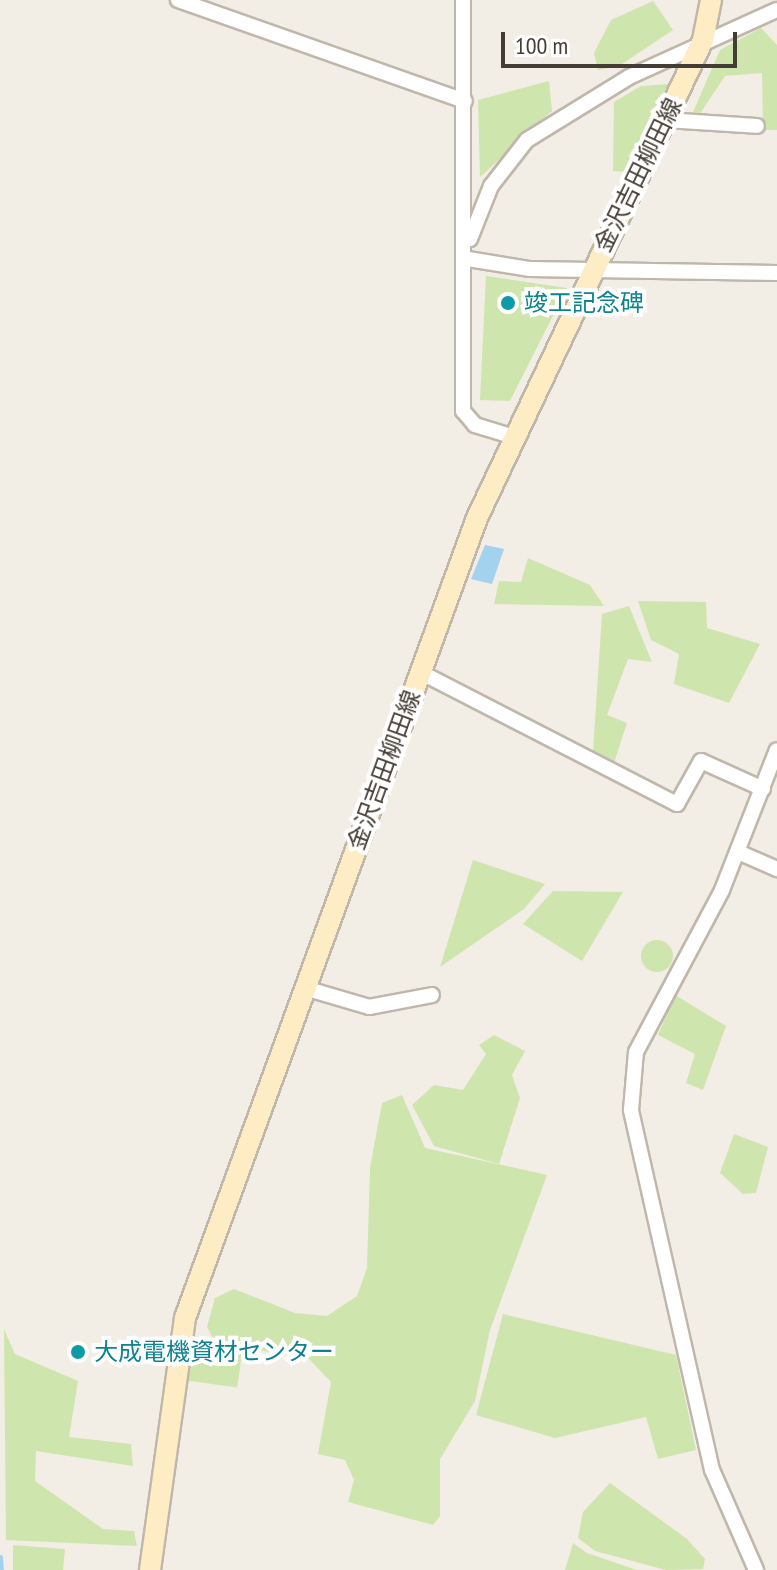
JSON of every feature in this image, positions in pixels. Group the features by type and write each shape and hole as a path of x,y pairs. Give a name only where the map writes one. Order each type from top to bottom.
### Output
{"main road":[{"name":"金沢吉田柳田線","path":"150,1570 185,1318 308,989 420,672 511,436 703,40 711,0"}],"street":[{"path":"178,0 465,101"},
{"path":"463,0 468,252 463,411 475,425 511,436"},
{"path":"468,252 491,186 527,140 703,40 777,10"},
{"path":"665,120 757,126"},
{"path":"468,252 530,269 594,266 777,273"},
{"path":"420,672 677,804 701,761 763,789"},
{"path":"756,1570 712,1470 631,1110 636,1052 738,852 777,750"},
{"path":"738,852 777,869"},
{"path":"308,989 369,1007 432,995"}],"green space":[{"path":"653,1 673,30 619,66 598,70 594,53 611,20"},
{"path":"761,28 777,45 777,130 763,130 762,73 725,76 699,115 693,112 720,50"},
{"path":"549,81 552,111 480,177 478,100"},
{"path":"670,84 628,172 613,171 614,102 641,86"},
{"path":"486,276 567,288 510,401 480,400"},
{"path":"528,558 590,585 604,606 494,604 499,581 521,582"},
{"path":"638,601 706,602 707,628 760,644 729,703 674,684 679,654 651,640"},
{"path":"629,606 652,662 628,659 607,715 627,723 614,763 593,751 602,614"},
{"path":"473,860 545,884 524,909 440,967"},
{"path":"553,891 623,892 582,961 523,924"},
{"path":"657,940 668,945 673,956 668,967 657,972 646,967 641,956 646,945"},
{"path":"675,995 726,1026 703,1090 686,1083 695,1054 658,1035"},
{"path":"494,1035 525,1051 512,1075 520,1098 499,1164 434,1146 412,1105 434,1085 463,1090 486,1054 479,1045"},
{"path":"402,1095 425,1148 547,1175 490,1330 475,1401 440,1459 440,1516 433,1525 348,1502 354,1480 345,1460 318,1454 331,1382 309,1359 215,1342 207,1327 215,1298 234,1289 295,1313 327,1316 357,1296 367,1268 370,1168 382,1103"},
{"path":"734,1134 768,1147 756,1193 743,1194 720,1173"},
{"path":"503,1314 676,1355 696,1450 658,1459 646,1417 555,1438 476,1415"},
{"path":"4,1329 15,1354 78,1381 69,1437 131,1444 133,1466 36,1451 35,1481 103,1529 134,1531 137,1546 6,1540"},
{"path":"194,1343 243,1350 237,1387 189,1381"},
{"path":"610,1483 687,1539 705,1559 703,1569 666,1570 595,1551 578,1538 583,1512"},
{"path":"573,1543 587,1553 637,1570 565,1570"},
{"path":"13,1545 65,1549 63,1570 13,1570"}],"water":[{"path":"485,545 504,549 492,584 471,579"}],"waterway":[{"path":"0,1557 1,1570"}],"place":[{"name":"竣工記念碑","path":"508,303"},
{"name":"大成電機資材センター","path":"78,1352"}]}
